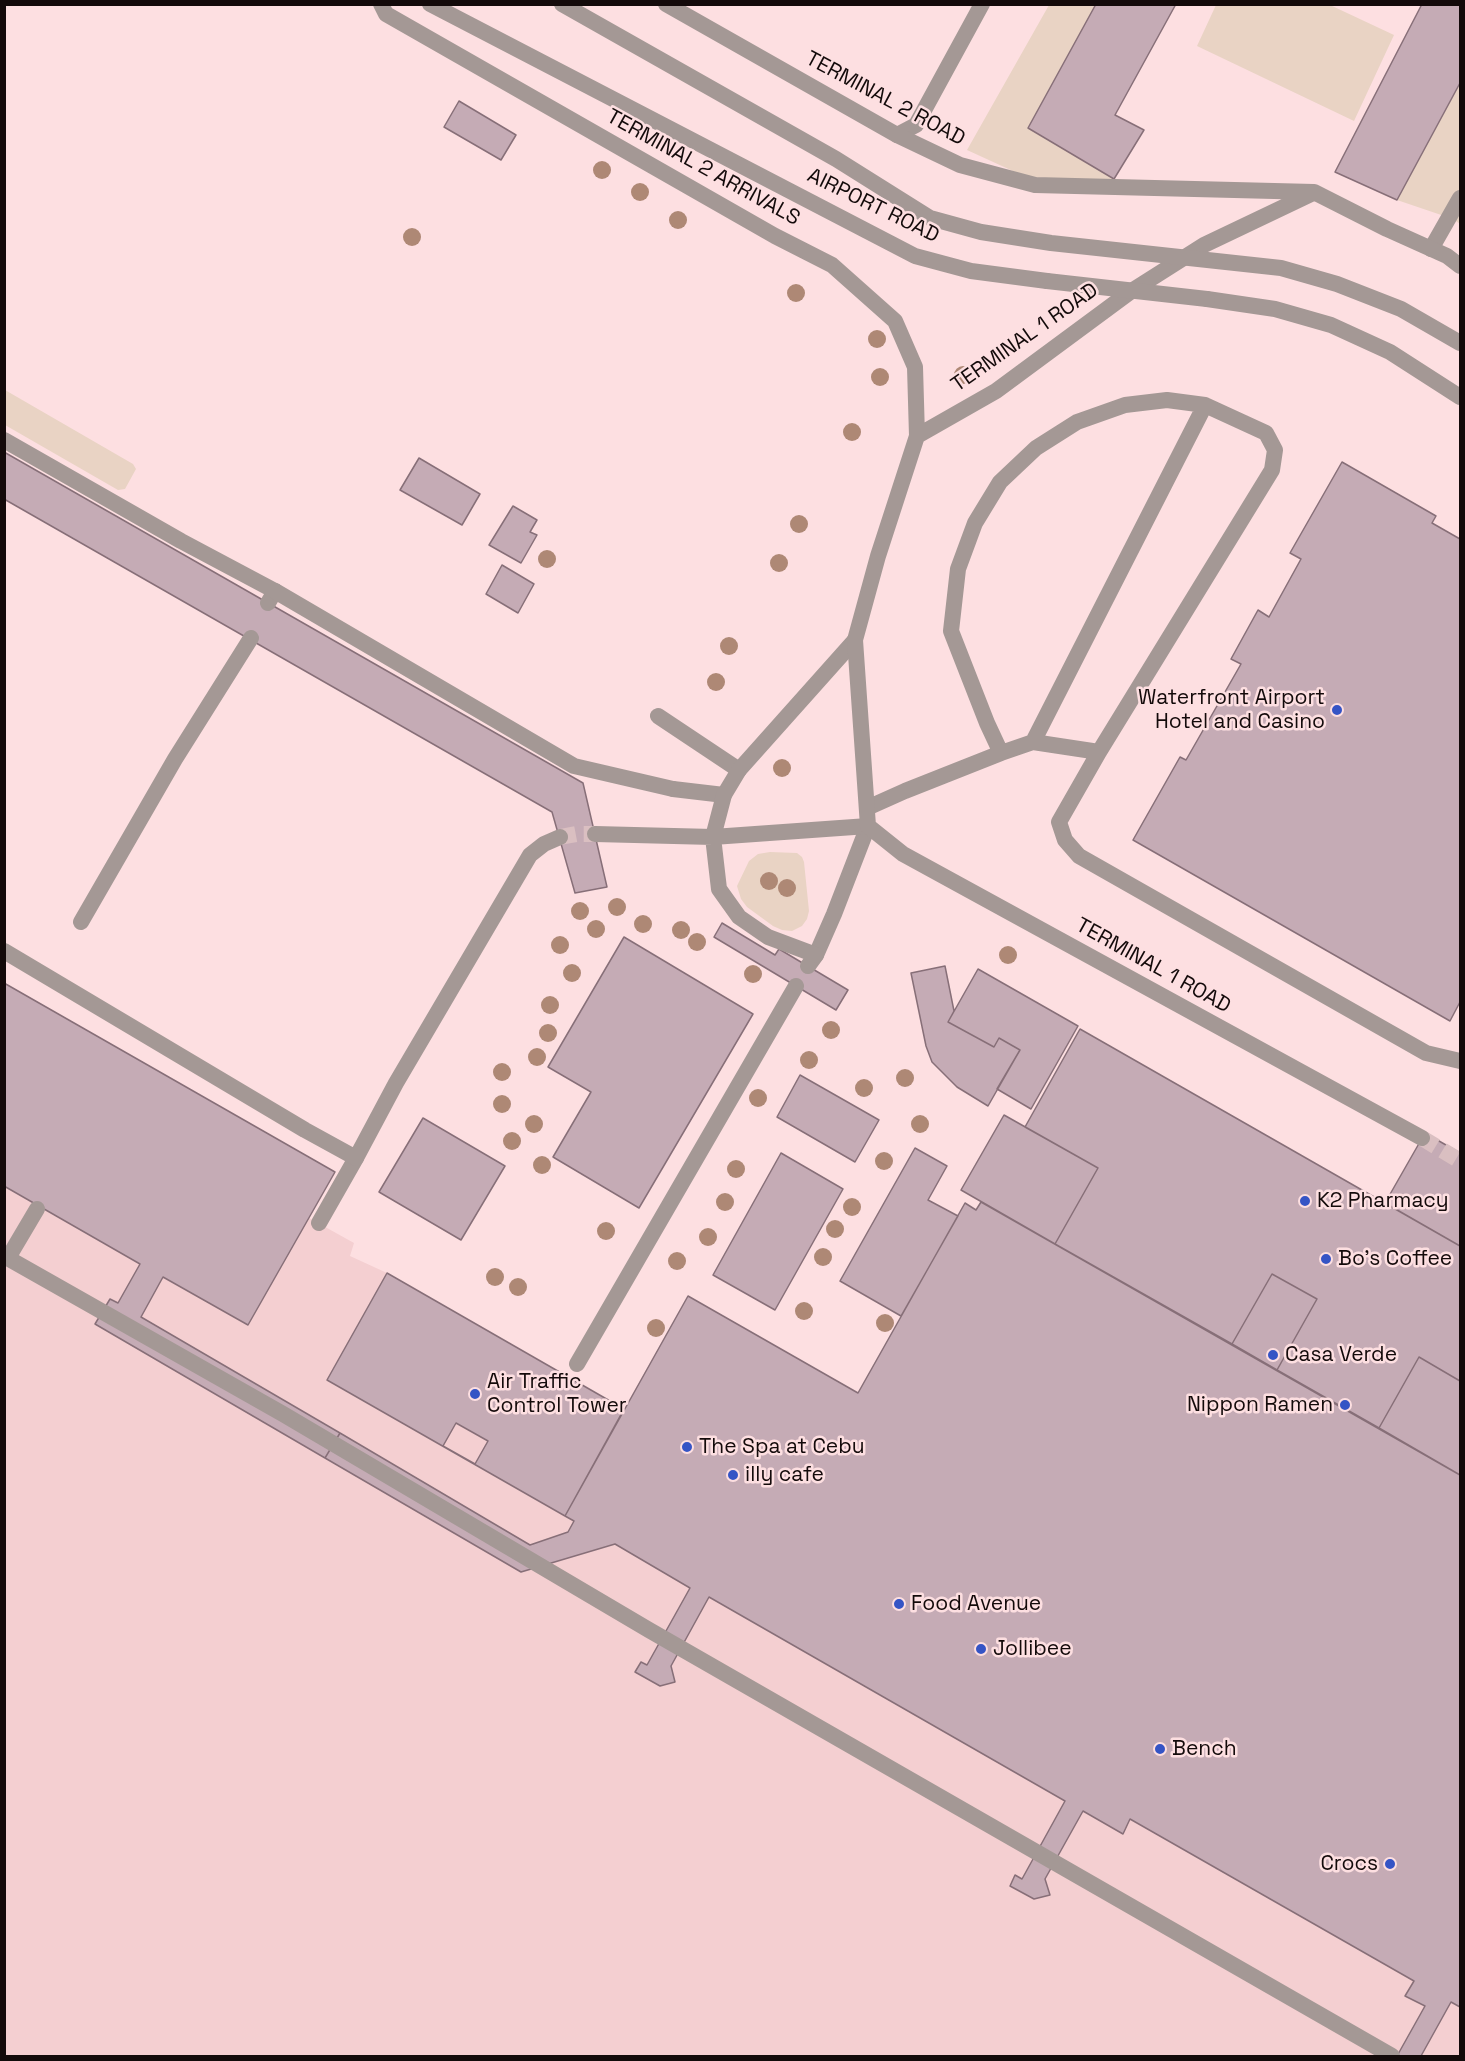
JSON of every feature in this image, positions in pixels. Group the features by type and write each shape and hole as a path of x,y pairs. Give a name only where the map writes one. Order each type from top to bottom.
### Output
{"street":[{"name":"TERMINAL 2 ARRIVALS","path":"381,4 386,14 775,236 832,265 895,321 915,367 917,436"},
{"name":"AIRPORT ROAD","path":"430,4 915,256 971,271 1275,309 1331,326 1390,352 1461,397"},
{"name":"AIRPORT ROAD","path":"562,4 836,159 930,218 981,232 1051,243 1281,268 1337,284 1401,309 1461,343"},
{"name":"TERMINAL 2 ROAD","path":"666,4 897,135 960,165 1035,185 1314,192"},
{"path":"897,135 916,124 982,4"},
{"name":"TERMINAL 1 ROAD","path":"917,436 996,391 1130,292 1204,245 1314,192"},
{"path":"1314,192 1447,256 1461,266"},
{"path":"1431,249 1461,198"},
{"path":"1001,753 951,631 958,569 975,523 1000,482 1036,448 1077,422 1125,405 1167,400 1205,405 1266,433 1275,450 1272,470 1099,752 1059,822 1065,840 1079,855 1426,1053 1461,1061"},
{"path":"1032,742 1205,405"},
{"path":"855,640 739,770 724,795 713,837 719,889 739,917 768,938 812,960 834,914 868,825 855,640 878,556 917,436"},
{"path":"4,441 181,541 271,597 574,766 673,789 724,795"},
{"path":"81,922 175,759 251,638"},
{"path":"658,716 739,770"},
{"path":"867,808 904,791 1032,742 1099,752"},
{"name":"TERMINAL 1 ROAD","path":"868,825 903,854 1422,1138"},
{"path":"595,834 713,837 868,825"},
{"path":"319,1223 396,1083 530,855 544,844 560,837"},
{"path":"4,951 356,1158"},
{"path":"577,1364 796,986"},
{"path":"37,1209 6,1257 283,1414 593,1598 1392,2056"}],"shaded area":[{"path":"1049,5 1096,5 1028,128 1114,179 1039,183 967,150"},
{"path":"1216,5 1330,5 1394,35 1354,121 1197,46"},
{"path":"1460,83 1460,224 1453,219 1397,200"},
{"path":"5,390 133,464 136,469 125,489 118,490 5,425"},
{"path":"797,853 804,862 809,911 802,926 792,931 773,926 747,907 741,899 737,886 749,861 758,854"},
{"path":"5,983 335,1172 309,1218 354,1243 350,1256 387,1273 624,1409 688,1296 858,1393 965,1203 976,1210 981,1202 961,1190 1004,1115 1025,1127 1080,1029 1460,1246 1460,2056 5,2056"}],"building":[{"path":"1096,4 1176,4 1115,115 1144,130 1114,179 1028,128"},
{"path":"1422,4 1460,4 1460,83 1397,200 1335,172"},
{"path":"459,101 516,135 501,160 444,127"},
{"path":"4,452 583,783 607,887 575,893 552,812 4,499"},
{"path":"419,458 480,494 462,525 400,490"},
{"name":"Waterfront Airport Hotel and Casino","path":"1342,462 1436,516 1432,523 1460,539 1460,1002 1450,1021 1133,840 1180,757 1186,760 1241,664 1231,659 1258,610 1269,617 1301,559 1290,553"},
{"path":"513,506 537,520 530,532 537,535 521,563 489,545"},
{"path":"502,565 534,584 518,613 486,594"},
{"path":"722,923 775,955 779,949 848,990 836,1010 714,937"},
{"path":"624,937 753,1014 639,1208 553,1157 591,1092 548,1067"},
{"path":"945,966 954,1011 948,1022 994,1047 999,1038 1020,1050 988,1106 957,1087 932,1062 926,1046 911,973"},
{"path":"978,969 1078,1026 1031,1109 997,1089 1020,1050 999,1038 994,1047 948,1022"},
{"path":"4,983 335,1172 248,1325 163,1277 141,1317 340,1433 325,1458 95,1324 110,1299 118,1303 140,1264 4,1186"},
{"path":"1080,1029 1460,1246 1460,1381 1419,1357 1379,1428 1277,1370 1317,1299 1272,1274 1232,1344 1055,1244 1098,1168 1025,1127"},
{"path":"800,1075 879,1120 855,1162 777,1117"},
{"path":"1004,1115 1098,1168 1055,1244 961,1190"},
{"path":"423,1118 505,1166 461,1240 379,1192"},
{"path":"1425,1133 1460,1153 1460,1246 1385,1203"},
{"path":"915,1148 947,1166 928,1200 958,1216 901,1316 840,1281"},
{"path":"781,1153 843,1189 775,1310 713,1275"},
{"path":"981,1202 1460,1475 1460,2007 1451,2002 1421,2056 1397,2056 1425,2006 1405,1996 1414,1981 1130,1819 1123,1834 1083,1811 1045,1879 1050,1895 1034,1899 1010,1886 1015,1875 1022,1879 1065,1801 709,1597 671,1666 675,1682 660,1686 635,1672 641,1662 647,1665 690,1588 615,1544 521,1572 325,1458 340,1433 530,1545 568,1532 574,1521 565,1516 688,1296 858,1393 965,1203 976,1210"},
{"name":"Air Traffic Control Tower","path":"387,1273 624,1409 565,1516 327,1380"},
{"path":"1272,1274 1317,1299 1277,1370 1232,1344"},
{"path":"1419,1357 1460,1381 1460,1475 1379,1428"},
{"path":"456,1423 488,1441 475,1464 443,1446"}],"tunnel":[{"path":"560,837 595,834"},
{"path":"1422,1138 1460,1161"}],"place":[{"name":"Waterfront Airport Hotel and Casino","path":"1337,710"},
{"name":"K2 Pharmacy","path":"1305,1201"},
{"name":"Bo’s Coffee","path":"1326,1259"},
{"name":"Casa Verde","path":"1273,1355"},
{"name":"Air Traffic Control Tower","path":"475,1394"},
{"name":"Nippon Ramen","path":"1345,1405"},
{"name":"The Spa at Cebu","path":"687,1447"},
{"name":"illy cafe","path":"733,1475"},
{"name":"Food Avenue","path":"899,1604"},
{"name":"Jollibee","path":"981,1649"},
{"name":"Bench","path":"1160,1749"},
{"name":"Crocs","path":"1390,1864"}]}
